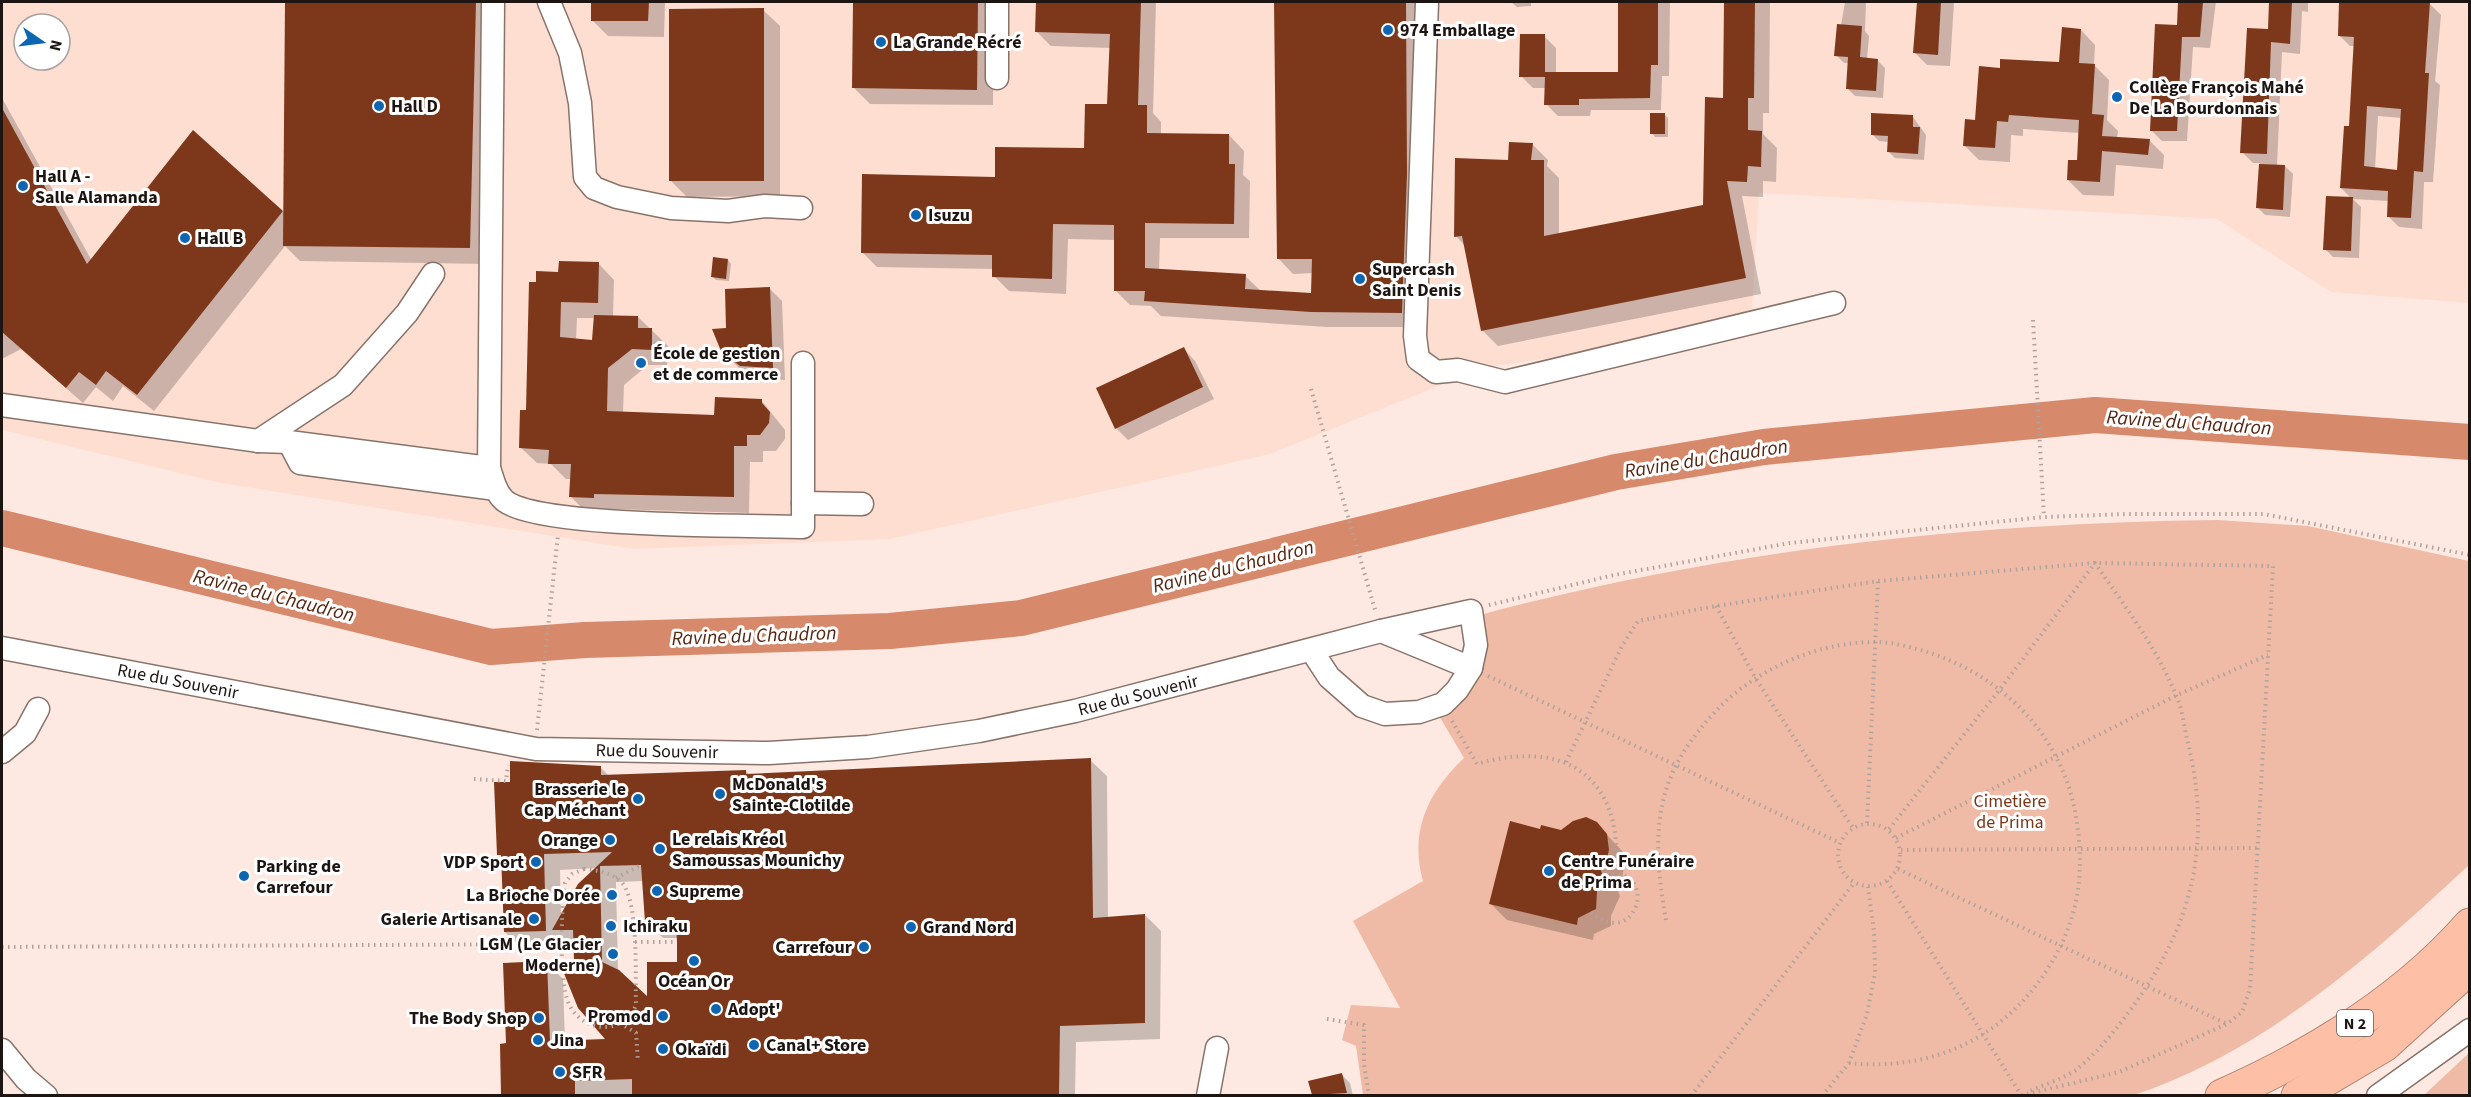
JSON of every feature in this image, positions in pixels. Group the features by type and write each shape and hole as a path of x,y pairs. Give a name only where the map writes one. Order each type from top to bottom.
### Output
{"highway":[{"name":"N 2","path":"2222,1095 2269,1075 2364,1017 2447,950 2469,925"},
{"name":"N 2","path":"2298,1095 2384,1045 2469,967"}],"street":[{"path":"493,2 492,479 505,501 528,511 560,516 660,523 803,526 802,363"},
{"path":"549,2 570,53 580,103 585,177 594,188 617,197 671,208 728,211 765,206 801,208"},
{"path":"997,2 997,78"},
{"path":"1427,2 1416,324 1418,359 1436,372 1458,370 1505,382 1834,303"},
{"path":"258,441 343,385 407,314 433,274"},
{"path":"2,405 258,441 290,442 492,479"},
{"path":"803,503 862,504"},
{"path":"1312,651 1329,677 1362,706 1385,714 1419,712 1443,704 1457,690 1471,668 1476,645 1471,611"},
{"name":"Rue du Souvenir","path":"2,648 536,749 769,753 868,747 979,731 1075,711 1312,651 1381,631 1471,611"},
{"path":"1381,631 1471,668"},
{"path":"2,752 25,733 38,710"},
{"path":"2378,1095 2469,1030"},
{"path":"1208,1095 1217,1048"},
{"path":"2,1050 26,1079 46,1095"}],"path":[{"path":"2034,320 2044,517"},
{"path":"1311,389 1381,631"},
{"path":"1471,611 1491,603 1614,575 1790,543 2044,517 2127,514 2264,514 2469,555"},
{"path":"474,779 506,781 509,760 536,749 560,516"},
{"path":"1889,829 2001,688 2095,563"},
{"path":"2020,1095 2075,1071 2112,1035 2147,987 2164,959 2190,897 2199,849 2194,766 2176,695 2137,623 2095,563"},
{"path":"1566,762 1622,646 1638,621 1716,606 1878,581 2095,563 2273,566 2250,989 2242,1012 2227,1024 2120,1072 2020,1095"},
{"path":"1867,823 1878,581"},
{"path":"1716,606 1756,679 1853,828"},
{"path":"1666,920 1658,876 1658,835 1663,801 1675,765 1696,732 1730,696 1794,658 1833,646 1876,642 1918,649 1962,664 2001,688 2031,719 2055,756 2074,799 2081,849 2078,896 2063,947 2027,999 1983,1035 1939,1056 1884,1067 1849,1064"},
{"path":"1896,838 2176,695 2268,655"},
{"path":"1471,668 1840,843"},
{"path":"1443,704 1477,764 1503,756 1530,755 1566,762 1594,783 1612,813 1618,846 1616,871"},
{"path":"1867,823 1879,824 1889,829 1896,838 1901,850 1898,869 1887,881 1868,887 1854,883 1839,865 1840,843 1853,828 1867,823"},
{"path":"1901,850 2257,848"},
{"path":"616,878 641,865"},
{"path":"1898,869 2227,1024"},
{"path":"585,870 605,873 616,878 623,885 630,901 635,942 636,1005 632,1014 620,1023 608,1027 591,1025 578,1017 568,1003 564,986 565,883 572,874 585,870"},
{"path":"1591,912 1602,922 1617,923 1630,917 1638,904 1638,889 1630,877 1616,871 1602,874"},
{"path":"1887,881 2020,1095"},
{"path":"1691,1095 1854,883"},
{"path":"1822,1095 1849,1064 1867,1014 1875,973 1874,931 1868,887"},
{"path":"635,942 677,942"},
{"path":"2,947 563,944"},
{"path":"1327,1019 1364,1026 1364,1064 1369,1095"},
{"path":"620,1023 636,1033 638,1062"}],"shaded area":[{"path":"2,2 2469,2 2469,303 2331,292 2217,219 1759,193 1751,327 1483,368 1270,454 890,539 634,549 221,483 2,430"}],"green space":[{"name":"Cimetière de Prima","path":"2218,520 2308,526 2469,561 2469,865 2353,967 2270,1028 2226,1055 2179,1078 2131,1096 1363,1095 1356,1046 1342,1040 1351,1005 1400,1008 1353,921 1423,881 1418,846 1425,814 1440,785 1464,758 1438,714 1480,615 1571,592 1662,573 1846,544 2032,527"},
{"path":"2469,1053 2469,1095 2424,1095"}],"building":[{"name":"Hall D","path":"285,2 476,2 470,248 283,246"},
{"path":"591,2 649,2 648,21 591,21"},
{"path":"853,2 978,2 977,90 852,88"},
{"path":"1036,2 1141,2 1138,105 1147,105 1147,133 1229,134 1229,164 1235,164 1234,224 1145,223 1145,268 1246,274 1245,289 1311,293 1312,259 1277,259 1274,2 1406,2 1407,174 1402,313 1311,312 1144,301 1145,291 1114,291 1114,225 1053,224 1052,279 992,277 992,255 861,253 862,174 995,177 995,147 1084,148 1085,104 1107,104 1110,34 1035,32"},
{"path":"1618,2 1658,2 1658,65 1651,65 1650,98 1579,99 1579,105 1544,105 1545,77 1519,77 1520,34 1545,34 1545,72 1618,72"},
{"path":"1724,2 1755,2 1754,98 1748,98 1748,130 1762,131 1761,167 1748,166 1747,182 1727,181 1746,278 1481,331 1462,236 1454,237 1455,158 1508,160 1509,142 1533,143 1531,160 1544,160 1544,236 1703,205 1705,97 1723,98"},
{"path":"1917,2 1941,2 1938,55 1913,53"},
{"path":"2178,2 2203,2 2200,37 2182,37 2177,131 2150,131 2155,24 2177,25"},
{"path":"2269,2 2292,2 2290,44 2271,42 2267,154 2240,153 2247,28 2268,29"},
{"path":"2339,2 2430,2 2425,73 2429,73 2423,172 2414,171 2411,218 2387,217 2388,191 2340,188 2344,126 2349,126 2354,37 2338,36","holes":["2367,106 2401,109 2397,170 2364,166"]},
{"path":"764,8 764,181 669,181 669,9"},
{"path":"1837,24 1862,26 1860,57 1878,59 1876,91 1846,89 1848,57 1834,56"},
{"path":"2062,27 2081,29 2079,63 2095,64 2092,114 2104,115 2102,136 2150,139 2148,155 2102,151 2100,182 2067,180 2068,160 2077,160 2079,120 2009,115 2008,122 1997,121 1995,148 1963,146 1965,119 1975,120 1979,66 2000,68 2000,59 2059,62"},
{"name":"Hall B","path":"2,108 87,264 193,130 283,211 137,395 106,371 96,385 79,372 66,388 2,332"},
{"path":"1650,113 1665,113 1665,134 1650,134"},
{"path":"1871,113 1913,115 1913,127 1920,127 1918,154 1887,152 1888,136 1871,135"},
{"path":"2259,164 2285,165 2283,210 2256,208"},
{"path":"2326,196 2353,197 2351,251 2323,250"},
{"path":"713,257 728,259 726,279 711,277"},
{"path":"559,261 599,262 598,303 561,302 560,337 592,340 594,315 638,316 638,328 652,328 652,350 632,349 608,368 607,411 714,415 715,397 762,399 762,403 770,412 769,423 760,435 747,435 747,446 734,446 734,497 594,494 594,498 569,497 571,464 548,464 549,450 519,448 520,410 526,410 529,282 536,282 536,271 558,272"},
{"path":"770,287 773,368 740,366 721,351 712,329 726,328 725,289"},
{"path":"1184,347 1203,387 1115,429 1096,388"},
{"name":"Grand Nord","path":"1091,758 1093,918 1145,914 1145,1023 1060,1026 1059,1095 632,1095 632,1079 575,1081 575,1095 501,1095 500,1044 506,1043 503,963 547,961 550,1041 605,1039 578,1008 559,961 574,960 573,930 552,930 578,884 612,852 544,854 546,931 504,932 501,855 497,855 494,782 510,782 510,761 601,766 601,775 746,770 746,774","holes":["641,865 645,922 676,923 677,942 677,962 647,962 647,996 619,970 602,962 600,866"]},
{"name":"Centre Funéraire de Prima","path":"1586,817 1597,822 1607,834 1609,850 1606,862 1600,869 1605,879 1597,891 1596,909 1578,918 1577,925 1489,904 1510,821 1540,829 1541,825 1561,830 1573,821"},
{"path":"1342,1073 1347,1093 1312,1095 1308,1081"}],"waterway":[{"name":"Ravine du Chaudron","path":"2,528 491,647 585,640 890,631 1021,618 1616,472 1764,447 2095,415 2470,442"}],"place":[{"name":"974 Emballage","path":"1388,30"},
{"name":"La Grande Récré","path":"881,42"},
{"name":"Collège François Mahé De La Bourdonnais","path":"2117,97"},
{"name":"Hall D","path":"379,106"},
{"name":"Hall A - Salle Alamanda","path":"23,186"},
{"name":"Isuzu","path":"916,215"},
{"name":"Hall B","path":"185,238"},
{"name":"Supercash Saint Denis","path":"1360,279"},
{"name":"École de gestion et de commerce","path":"641,363"},
{"name":"McDonald's Sainte-Clotilde","path":"720,794"},
{"name":"Brasserie le Cap Méchant","path":"638,799"},
{"name":"Orange","path":"610,840"},
{"name":"Le relais Kréol Samoussas Mounichy","path":"660,849"},
{"name":"VDP Sport","path":"536,862"},
{"name":"Centre Funéraire de Prima","path":"1549,871"},
{"name":"Parking de Carrefour","path":"244,876"},
{"name":"Supreme","path":"657,891"},
{"name":"La Brioche Dorée","path":"612,895"},
{"name":"Galerie Artisanale","path":"534,919"},
{"name":"Ichiraku","path":"611,926"},
{"name":"Grand Nord","path":"911,927"},
{"name":"Carrefour","path":"864,947"},
{"name":"LGM (Le Glacier Moderne)","path":"613,954"},
{"name":"Océan Or","path":"694,961"},
{"name":"Adopt'","path":"716,1009"},
{"name":"Promod","path":"663,1016"},
{"name":"The Body Shop","path":"539,1018"},
{"name":"Jina","path":"538,1040"},
{"name":"Canal+ Store","path":"754,1045"},
{"name":"Okaïdi","path":"663,1049"},
{"name":"SFR","path":"560,1072"}]}
